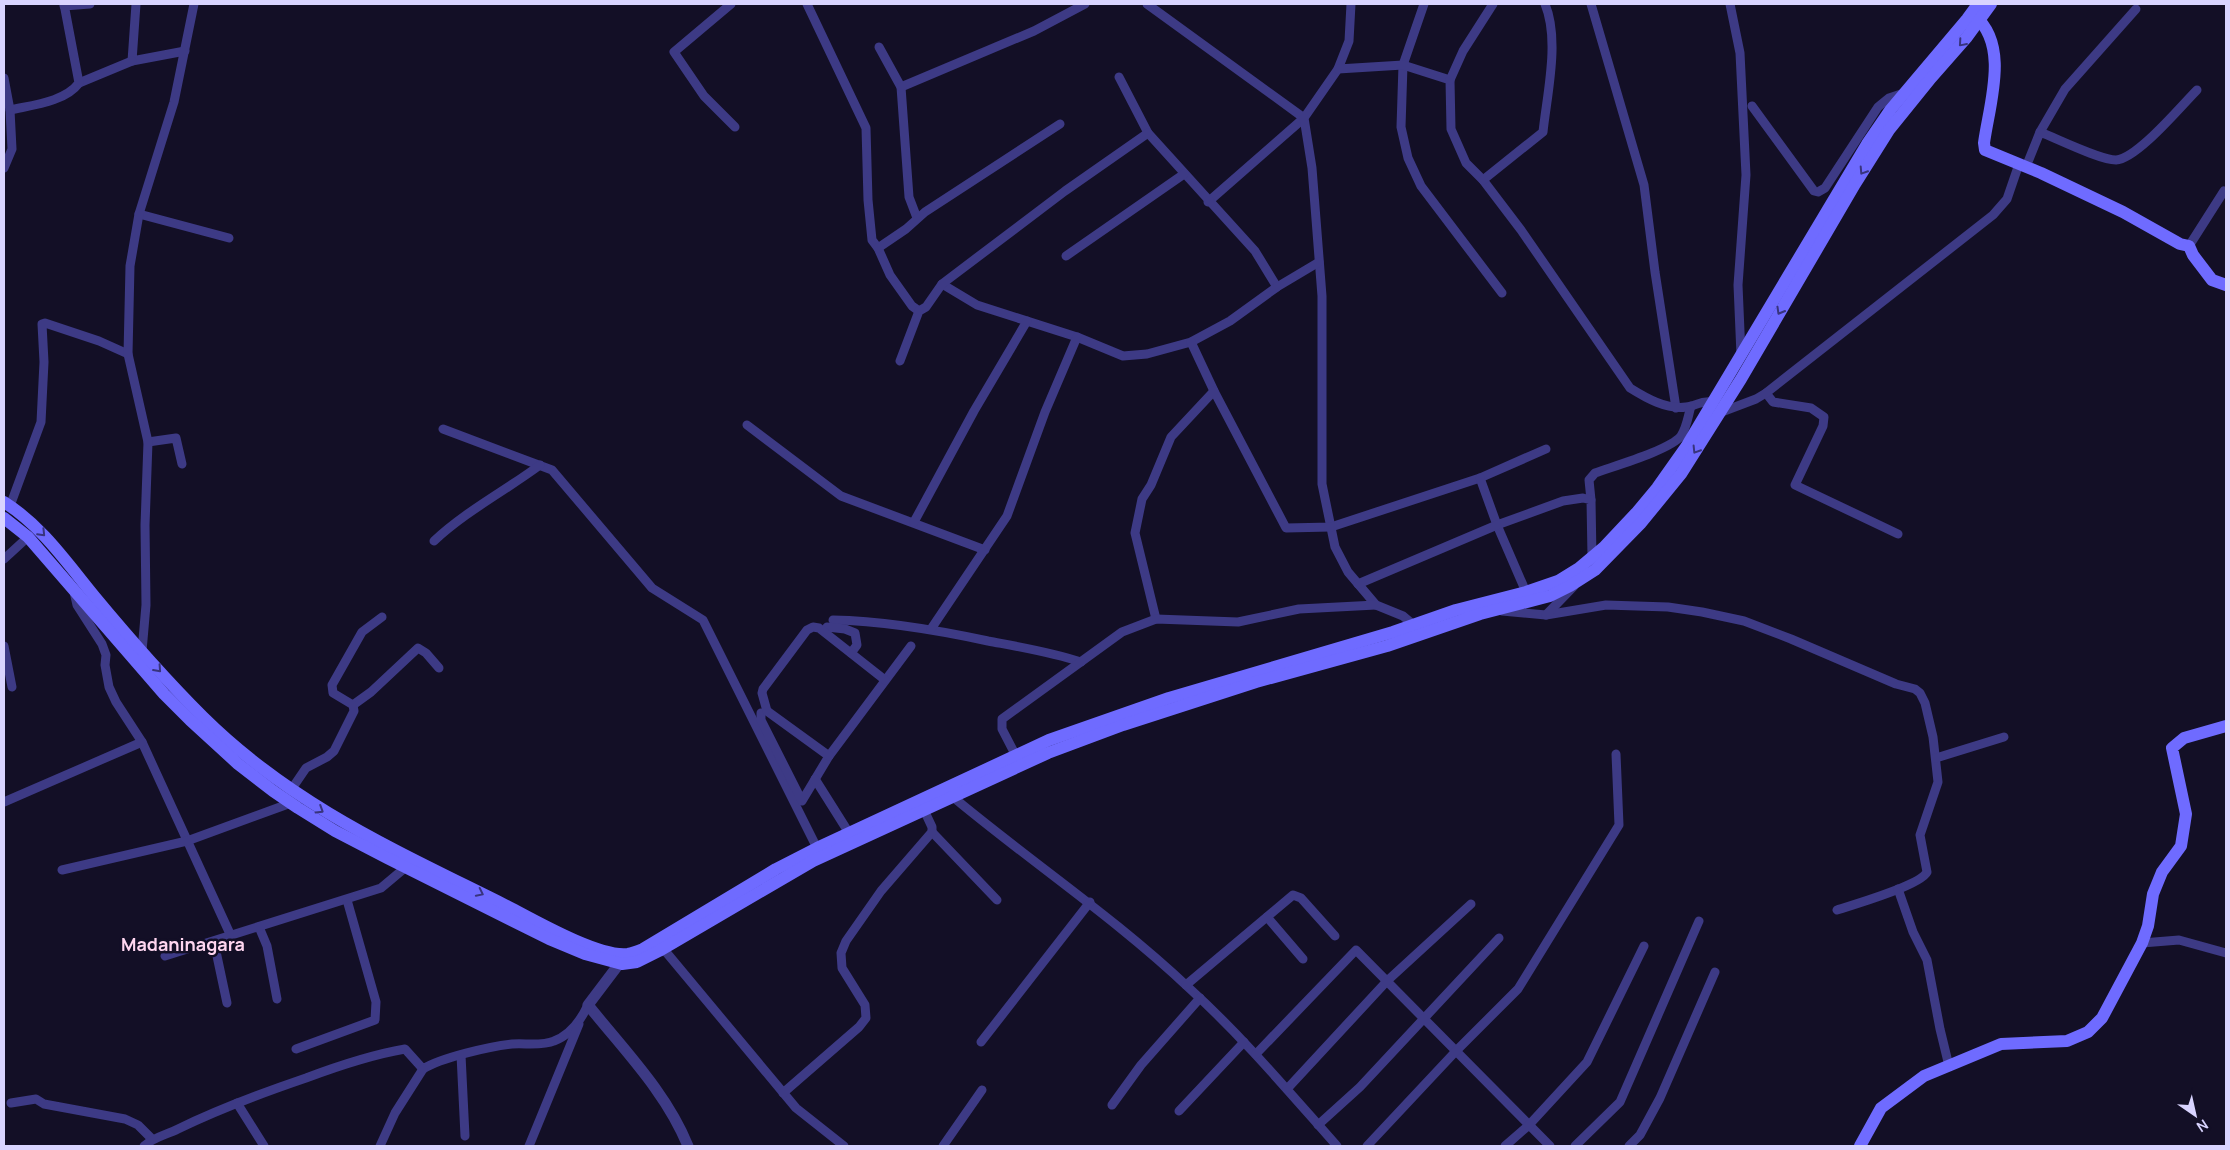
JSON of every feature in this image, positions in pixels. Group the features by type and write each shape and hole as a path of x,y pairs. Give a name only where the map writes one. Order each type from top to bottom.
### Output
{"main road":[{"path":"1734,379 1741,356 1852,167 1891,109 1976,12 1991,4"},
{"path":"1976,12 1994,47 1994,76 1984,143 1985,150 2023,165 2123,212 2180,244 2189,246 2193,255 2212,280 2226,285"},
{"path":"1457,616 1494,611 1550,596 1575,583 1595,570 1663,498 1681,474 1716,408 1889,130 1976,12"},
{"path":"6,509 42,532 142,651 203,717 291,797 335,831 549,939 585,954 637,962 776,869 849,833 924,810 998,770 1016,756 1049,740 1169,698 1417,629 1558,581 1579,568 1604,547 1658,488 1716,408"},
{"path":"6,509 164,694 238,764 291,797 500,902 619,959"},
{"path":"660,945 884,823 998,770 1123,725 1256,682 1387,646 1417,629"},
{"path":"1860,1146 1881,1108 1924,1076 2001,1044 2067,1041 2088,1032 2102,1018 2142,943 2148,926 2153,894 2162,872 2181,846 2186,814 2172,748 2184,738 2226,726"}],"street":[{"path":"80,83 64,5 90,4"},
{"path":"132,61 136,4"},
{"path":"142,651 146,605 144,525 148,442 128,354 130,266 138,214 174,102 194,4"},
{"path":"731,4 674,52 704,96 735,127"},
{"path":"806,4 866,128 872,240 878,248 890,275 912,306 919,311"},
{"path":"901,87 1034,31 1085,4"},
{"path":"1147,4 1304,118 1312,168 1319,262 1323,362 1322,484 1335,548 1348,572 1376,605"},
{"path":"1208,202 1304,118 1338,69 1349,41 1352,4"},
{"path":"1424,4 1403,65 1401,127 1408,158 1421,186 1502,293"},
{"path":"1493,4 1463,51 1450,80 1451,129 1466,163 1483,180 1521,230 1630,388 1647,399 1676,408 1691,406 1702,401 1716,408 1756,400 1994,215 2007,199 2040,132 2065,88 2136,8"},
{"path":"1483,180 1543,132 1551,64 1550,28 1545,4"},
{"path":"1591,4 1644,185 1676,408"},
{"path":"1730,4 1740,54 1746,175 1738,285 1741,356"},
{"path":"879,47 901,87 910,197 917,218"},
{"path":"10,110 51,100 69,93 80,83 132,61 185,51"},
{"path":"1338,69 1403,65 1450,80"},
{"path":"1119,77 1148,133 1208,202 1255,251 1277,287"},
{"path":"4,78 10,110 12,149 4,168"},
{"path":"2040,132 2103,158 2117,160 2132,155 2197,90"},
{"path":"1752,106 1814,191 1818,192 1825,188 1878,107 1889,98 1904,93"},
{"path":"878,248 906,229 917,218 1060,124"},
{"path":"900,361 919,311 926,307 942,284 1066,191 1148,133"},
{"path":"1066,256 1184,174"},
{"path":"2189,246 2224,191 2226,192"},
{"path":"138,214 229,238"},
{"path":"942,284 977,305 1077,338 1123,356 1147,354 1191,342 1230,321 1277,287 1319,262"},
{"path":"914,522 974,411 1027,322"},
{"path":"6,509 40,422 44,362 42,324 45,323 90,338 128,354"},
{"path":"931,629 1007,516 1045,412 1077,338"},
{"path":"1191,342 1214,392 1286,528 1331,527 1480,478 1546,450"},
{"path":"1156,619 1135,533 1142,498 1151,485 1171,437 1214,392"},
{"path":"1766,393 1774,402 1811,408 1824,417 1823,426 1795,485 1898,534"},
{"path":"1592,557 1589,480 1595,473 1670,446 1680,436 1687,423 1691,406"},
{"path":"747,425 842,496 985,550"},
{"path":"443,430 552,470 652,588 703,620 817,848"},
{"path":"148,442 176,438 182,464"},
{"path":"434,541 462,516 510,487 540,465"},
{"path":"1480,478 1497,525 1526,592"},
{"path":"1358,584 1497,525 1563,501 1582,498 1591,500"},
{"path":"4,559 28,537"},
{"path":"1546,615 1572,589 1575,583"},
{"path":"73,589 77,605 102,644 106,656 105,665 109,687 142,742 231,936"},
{"path":"1016,756 1002,729 1002,719 1122,632 1156,619 1238,622 1299,609 1376,605 1404,616 1417,629"},
{"path":"1494,611 1546,615 1592,606 1668,607 1744,621 1896,684 1915,689 1920,693 1924,702 1936,758 1938,782 1920,835 1927,872 1920,880 1837,910"},
{"path":"62,870 187,840 291,797 306,768 327,757 337,746 354,711 353,705 333,693 332,685 362,632 382,617"},
{"path":"851,653 857,645 855,633 830,624 864,621 931,629 1059,655 1081,662"},
{"path":"829,756 767,711 762,693 807,630 813,627 819,628 885,680"},
{"path":"4,646 12,687"},
{"path":"761,713 761,720 802,801 829,756 911,646"},
{"path":"353,705 371,692 415,649 421,649 439,668"},
{"path":"1936,758 2004,737"},
{"path":"4,802 142,742"},
{"path":"1367,1146 1456,1051 1518,989 1619,825 1616,754"},
{"path":"815,779 849,833"},
{"path":"953,796 997,833 1090,902 1186,985 1256,1054 1336,1146"},
{"path":"924,810 932,827 932,832 997,900"},
{"path":"783,1093 859,1027 866,1018 865,1005 842,968 841,953 846,941 881,891 932,832"},
{"path":"165,956 381,888 406,868"},
{"path":"1898,889 1913,932 1926,960 1949,1066"},
{"path":"1186,985 1289,898 1296,895 1301,898 1335,936"},
{"path":"296,1049 375,1020 376,1002 347,900"},
{"path":"981,1042 1090,902"},
{"path":"1287,1089 1387,981 1471,904"},
{"path":"1266,917 1303,959"},
{"path":"1575,1146 1620,1102 1699,921"},
{"path":"260,927 267,946 277,999"},
{"path":"1318,1125 1360,1087 1499,938"},
{"path":"2142,943 2179,940 2226,953"},
{"path":"214,942 227,1003"},
{"path":"660,945 796,1108 844,1146"},
{"path":"1505,1146 1529,1125 1587,1062 1644,946"},
{"path":"1256,1054 1356,950 1550,1146"},
{"path":"529,1146 581,1019 588,1005 619,959"},
{"path":"1629,1146 1640,1135 1660,1098 1715,972"},
{"path":"1112,1105 1141,1065 1200,998"},
{"path":"588,1005 661,1094 678,1122 688,1146"},
{"path":"380,1146 395,1113 423,1070 431,1064 509,1044 553,1042 567,1034 581,1019"},
{"path":"1179,1111 1244,1042"},
{"path":"144,1146 152,1139 237,1103 380,1053 404,1049 423,1070"},
{"path":"461,1055 465,1136"},
{"path":"943,1146 982,1090"},
{"path":"11,1103 36,1100 44,1104 125,1119 138,1125 152,1139"},
{"path":"237,1103 264,1146"}],"district":[{"name":"Madaninagara","path":"183,944"}]}
